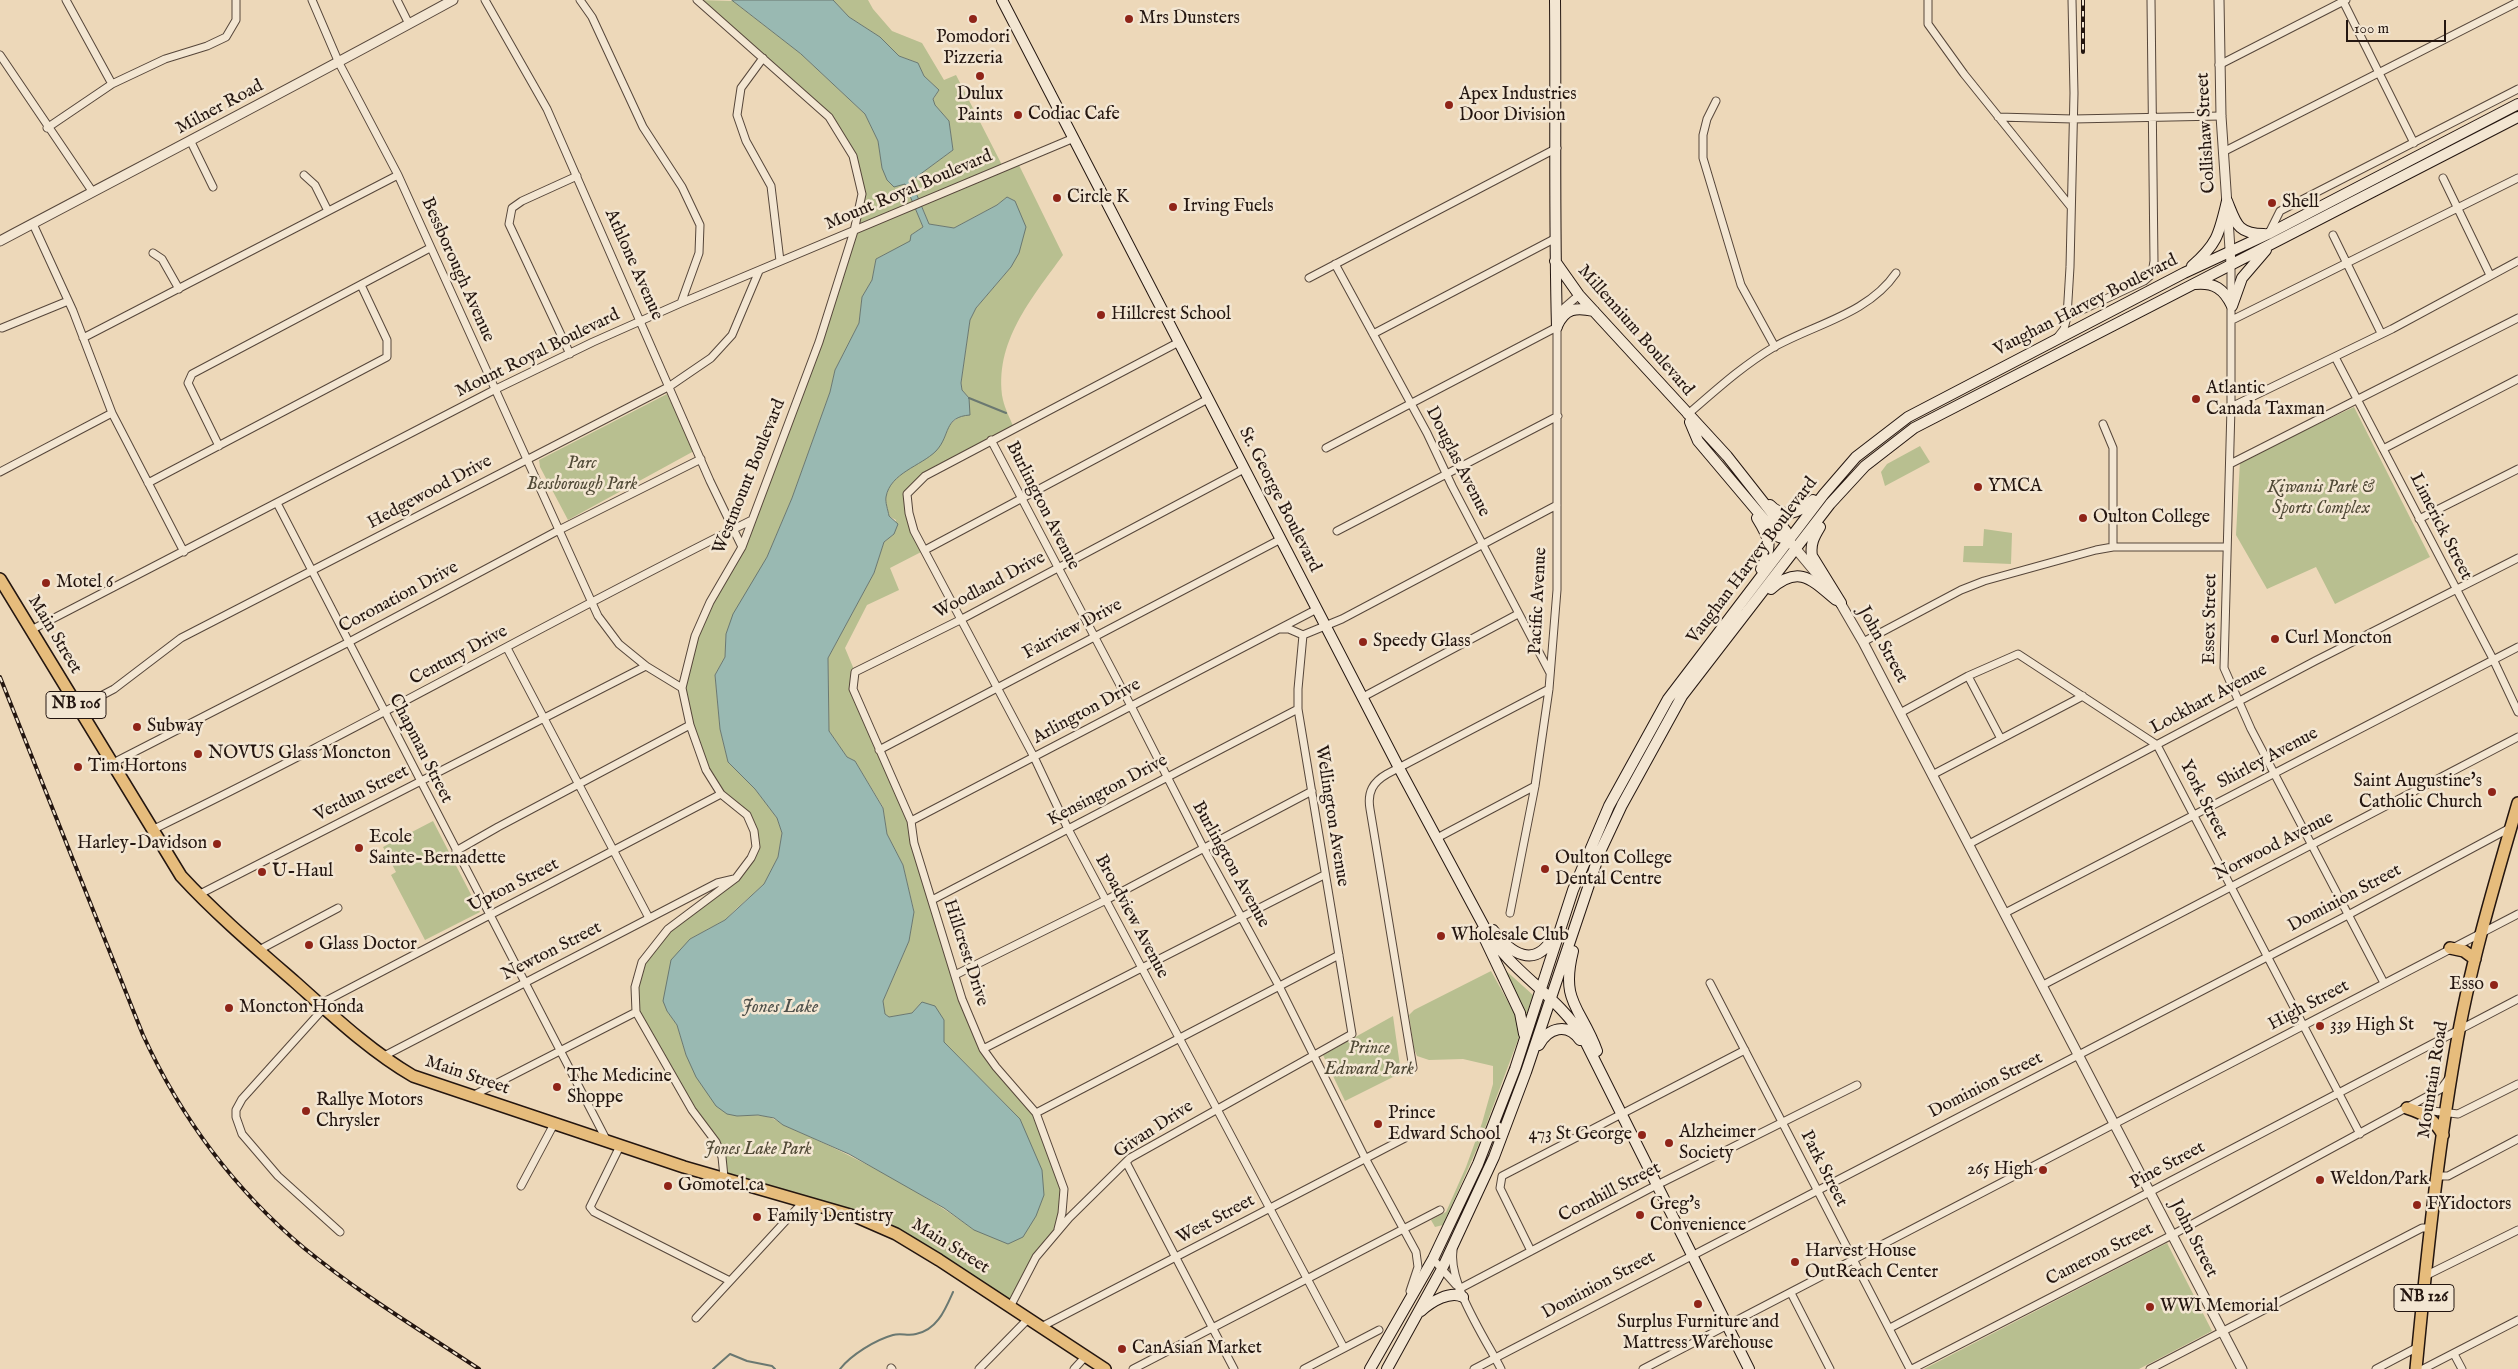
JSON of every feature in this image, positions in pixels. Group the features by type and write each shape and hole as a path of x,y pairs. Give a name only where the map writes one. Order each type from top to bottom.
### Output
{"main road":[{"name":"St. George Boulevard","path":"1002,0 1399,768 1458,877 1496,944 1576,1025 1605,1079"},
{"name":"Millennium Boulevard","path":"1555,0 1557,148 1555,261 1579,295 1636,354 1687,415 1727,456 1786,531 1789,540"},
{"name":"Vaughan Harvey Boulevard","path":"1387,1369 1419,1314 1455,1244 1494,1157 1526,1072 1590,877 1613,824 1682,696 1789,540 1856,456 1908,416 2184,273 2230,252 2270,239 2294,219 2518,104"},
{"name":"Vaughan Harvey Boulevard","path":"1370,1369 1433,1260 1478,1164 1524,1043 1564,917 1609,806 1668,699 1747,603 1796,549 1850,482 1865,466 1914,428 2231,264 2270,239 2518,116"},
{"path":"2227,201 2235,222 2243,231 2270,239 2242,278 2232,306"},
{"path":"2184,273 2213,246 2227,201"},
{"path":"1555,261 1557,327"},
{"path":"2190,284 2205,283 2216,285 2227,296 2232,306"},
{"path":"1557,327 1564,315 1572,309 1581,308 1594,311"},
{"name":"Millennium Boulevard","path":"1687,415 1698,441 1779,537 1789,540"},
{"path":"1745,479 1777,512 1790,514 1802,510 1841,474"},
{"path":"1841,603 1812,556 1810,548 1813,537 1850,482"},
{"path":"1736,486 1768,535 1769,548 1766,558 1747,603"},
{"path":"1747,603 1780,580 1794,575 1808,578 1841,603"},
{"name":"Main Street","path":"0,579 181,876 198,895 258,950 382,1057 413,1076 554,1124 620,1146 857,1217 896,1234 1106,1369"},
{"name":"Mountain Road","path":"2416,1369 2437,1176 2459,1028 2475,959 2518,803"},
{"path":"1458,877 1494,931 1520,954 1534,956 1546,950 1564,917"},
{"path":"1458,877 1493,959 1521,1016 1524,1043"},
{"path":"1590,877 1569,966 1568,986 1571,998 1597,1049 1605,1079"},
{"path":"2450,948 2464,952 2475,959"},
{"path":"1526,1072 1544,1036 1553,1030 1562,1029 1577,1036 1605,1079 1749,1369"},
{"path":"2407,1108 2426,1114 2436,1122 2444,1135"},
{"path":"1419,1314 1427,1306 1461,1293"}],"street":[{"path":"66,0 112,84"},
{"path":"47,128 112,84 165,59 207,46 226,37 236,20 236,0"},
{"name":"Bessborough Avenue","path":"312,0 339,63 398,175 598,616 618,644 646,666 682,688"},
{"path":"398,0 409,24"},
{"name":"Milner Road","path":"0,241 339,63 453,0"},
{"name":"Athlone Avenue","path":"485,0 546,109 742,547"},
{"path":"580,0 592,18 643,127 682,187 700,225 699,253 681,303"},
{"name":"Westmount Boulevard","path":"697,0 829,117 853,156 862,194 854,231 819,342 742,547 710,602 695,636 682,688 690,725 706,770 721,794 747,815 754,831 756,847 754,853 736,878 719,893 685,915 650,950 642,962 635,987 636,1012 679,1088 716,1142 722,1156 724,1177"},
{"path":"1928,0 1928,24 1998,117 2071,207"},
{"path":"2055,341 2064,329 2067,317 2073,119 2072,0"},
{"path":"2067,317 2144,281 2152,274 2154,261 2151,0"},
{"name":"Collishaw Street","path":"2219,0 2221,116 2231,264"},
{"path":"2219,65 2345,1 2414,143"},
{"path":"2223,152 2518,2"},
{"path":"0,55 47,128 92,191"},
{"path":"763,58 741,88 737,115 746,141 771,186 780,261"},
{"path":"2270,239 2280,212 2518,89"},
{"path":"1716,101 1707,119 1703,135 1703,158 1741,285 1775,347"},
{"path":"1998,117 2073,119 2221,116"},
{"name":"Mount Royal Boulevard","path":"31,630 494,390 570,354 640,321 758,270 1074,138"},
{"path":"190,142 213,187"},
{"path":"1309,278 1557,148"},
{"path":"304,175 315,184 328,211"},
{"path":"83,338 398,175"},
{"path":"570,354 510,224 512,208 522,201 577,176"},
{"path":"2443,178 2490,275"},
{"path":"2232,320 2518,178"},
{"path":"2280,212 2294,219"},
{"path":"33,224 68,301 112,413 184,552"},
{"path":"2333,234 2381,333"},
{"path":"1373,334 1554,239"},
{"path":"219,446 188,383 192,374 430,248"},
{"path":"153,253 162,259 179,289"},
{"path":"2231,407 2381,333 2518,261"},
{"name":"Douglas Avenue","path":"1336,264 1550,674"},
{"name":"Essex Street","path":"2231,264 2231,407 2224,668 2238,703 2384,983"},
{"name":"Hedgewood Drive","path":"78,708 114,689 181,638 670,386 711,358 732,335 758,270"},
{"path":"1687,415 1743,368 1775,347 1858,308 1876,296 1896,273"},
{"path":"148,483 387,357 387,340 360,285"},
{"name":"Pacific Avenue","path":"1510,913 1535,786 1549,689 1557,590 1557,327 1564,308 1579,295"},
{"path":"2,328 68,301"},
{"path":"2230,464 2518,318"},
{"path":"1326,448 1557,327"},
{"path":"991,440 1179,342"},
{"name":"Limerick Street","path":"2335,356 2493,659 2518,712"},
{"path":"2383,449 2518,379"},
{"path":"925,550 1208,399"},
{"path":"0,472 112,413"},
{"path":"1336,531 1558,416"},
{"path":"2103,424 2113,448 2113,548"},
{"name":"Broadview Avenue","path":"991,440 925,476 907,494 914,531 1034,757 1068,829 1178,1039 1217,1108 1344,1348"},
{"name":"Burlington Avenue","path":"991,440 1056,567 1131,706 1166,778 1279,986 1416,1252 1418,1267 1405,1308"},
{"name":"Coronation Drive","path":"112,764 559,530 701,459"},
{"name":"Woodland Drive","path":"855,672 960,620 1056,567 1244,469"},
{"path":"2419,519 2518,469"},
{"name":"Chapman Street","path":"277,503 524,983 608,1141"},
{"path":"1278,629 1288,629 1303,635 1326,626 1557,505"},
{"name":"Century Drive","path":"152,830 384,712 752,520"},
{"name":"Fairview Drive","path":"879,750 1281,539"},
{"name":"John Street","path":"1789,540 1841,603 1863,642 2044,985 2242,1369"},
{"path":"1863,642 1961,590 1984,581 2113,548 2227,547"},
{"name":"Lockhart Avenue","path":"1969,844 2518,558"},
{"name":"Arlington Drive","path":"911,822 1317,609"},
{"path":"1363,696 1518,614"},
{"name":"Wellington Avenue","path":"1303,635 1298,709 1324,875 1351,1026"},
{"name":"Shirley Avenue","path":"2005,912 2518,647"},
{"path":"507,648 649,918"},
{"name":"York Street","path":"1900,713 1968,676 2018,654 2158,745 2360,1134"},
{"name":"Verdun Street","path":"198,895 646,666"},
{"name":"Hillcrest Drive","path":"855,672 853,689 911,822 914,843 955,975 984,1049 996,1067 1036,1114 1064,1189 1062,1213 1057,1232"},
{"path":"1968,676 2001,739"},
{"path":"1413,1068 1369,794 1373,785 1380,778 1549,689"},
{"path":"1932,775 2083,696"},
{"name":"Kensington Drive","path":"932,900 1298,709"},
{"path":"456,851 498,826 690,725"},
{"name":"Norwood Avenue","path":"2044,985 2518,736"},
{"path":"1437,838 1535,786"},
{"path":"955,975 1106,900 1312,791"},
{"name":"Upton Street","path":"322,1006 489,915 615,851 721,794"},
{"name":"Dominion Street","path":"1474,1369 2348,915 2511,828"},
{"path":"984,1049 1324,875"},
{"name":"Newton Street","path":"382,1057 717,883 736,878"},
{"path":"258,950 338,908"},
{"name":"High Street","path":"1643,1369 1726,1324 1854,1261 2518,914"},
{"path":"1036,1114 1338,955"},
{"name":"Park Street","path":"1710,983 1911,1369"},
{"name":"Pine Street","path":"1890,1328 2459,1028 2518,999"},
{"path":"322,1006 242,1099 236,1110 236,1117 242,1134 278,1176 340,1232"},
{"path":"471,1096 636,1012"},
{"name":"Givan Drive","path":"1010,1307 1036,1256 1126,1162 1217,1108 1352,1034 1351,1026"},
{"path":"1531,1251 1500,1188 1502,1176 1623,1115 1639,1104 1745,1050"},
{"name":"Cameron Street","path":"1911,1369 2172,1235 2360,1134 2441,1089 2451,1075"},
{"path":"2407,1108 2447,1111 2458,1114 2518,1084"},
{"name":"Cornhill Street","path":"1461,1293 1531,1251 1657,1185 1857,1085"},
{"path":"521,1186 554,1124"},
{"name":"West Street","path":"1041,1328 1405,1138"},
{"path":"2437,1176 2448,1176 2518,1139"},
{"path":"620,1146 590,1207 594,1212 730,1281"},
{"path":"1126,1162 1234,1369"},
{"path":"696,1318 804,1200"},
{"path":"1133,1369 1440,1210"},
{"path":"2152,1369 2422,1228 2432,1228"},
{"path":"2427,1274 2518,1230"},
{"path":"1455,1244 1452,1258 1461,1293"},
{"path":"1433,1260 1461,1293 1501,1369"},
{"path":"1791,1293 1830,1369"},
{"path":"979,1369 1028,1319"},
{"path":"2423,1369 2518,1320"},
{"path":"1304,1369 1379,1330"},
{"path":"2376,1369 2418,1347"},
{"path":"2454,1354 2462,1369"},
{"path":"1074,1369 1085,1357"}],"green space":[{"name":"Jones Lake Park","path":"697,0 733,1 801,54 865,114 878,141 882,168 905,184 923,227 911,235 911,241 876,259 872,280 862,297 859,323 835,370 830,392 792,498 767,557 726,634 725,657 715,675 720,729 728,762 755,789 777,818 782,833 778,857 764,884 725,920 690,939 667,1011 677,1025 686,1055 737,1116 750,1115 772,1118 881,1172 952,1214 974,1230 1020,1119 944,1042 944,1020 922,1002 912,1013 889,1017 885,1014 883,1001 909,941 914,911 903,865 887,834 883,807 855,761 847,757 829,731 828,658 874,573 884,542 894,534 896,520 889,516 886,501 890,486 897,478 937,448 944,438 948,426 960,416 969,398 962,390 961,383 970,320 976,308 1011,267 1018,211 1015,201 1007,197 997,205 954,228 929,224 911,181 953,150 949,121 933,100 939,90 924,76 918,63 899,56 880,37 849,17 833,0 868,0 873,9 892,31 922,43 944,80 956,75 1002,165 1016,159 1063,255 1028,305 1009,340 1001,379 1003,400 1013,426 925,476 907,494 909,513 925,550 890,568 899,590 867,605 845,648 855,672 853,689 911,821 962,999 984,1049 1036,1113 1064,1189 1057,1232 1036,1257 1010,1307 896,1234 724,1177 722,1157 670,1074 634,1001 642,962 668,929 736,878 756,847 747,815 721,794 706,770 682,688 695,636 742,547 819,342 862,194 853,156 829,117"},
{"name":"Parc Bessborough Park","path":"667,394 694,451 568,520 540,467 539,460"},
{"name":"Kiwanis Park & Sports Complex","path":"2354,407 2430,557 2335,604 2316,567 2267,589 2236,535 2240,461"},
{"path":"1920,446 1930,462 1885,486 1881,472 1887,464"},
{"path":"1984,529 2012,533 2011,564 1963,562 1964,546 1983,546"},
{"path":"433,821 480,912 425,940 391,875 396,872 383,847"},
{"path":"1503,968 1533,995 1527,1013 1524,1014"},
{"path":"1491,971 1517,1018 1519,1037 1479,1144 1443,1225 1435,1227 1431,1220 1446,1212 1466,1167 1482,1123 1493,1084 1493,1066 1463,1059 1429,1060 1417,1056 1414,1049 1409,1015 1414,1010"},
{"name":"Prince Edward Park","path":"1393,1016 1401,1073 1345,1101 1323,1055"},
{"path":"2167,1243 2212,1331 2139,1369 1924,1369"}],"water":[{"name":"Jones Lake","path":"732,0 833,0 849,17 880,37 899,56 918,63 924,76 939,90 933,99 935,105 949,121 953,150 911,181 929,224 954,228 997,205 1007,197 1015,201 1026,227 1019,253 1011,267 976,308 970,320 961,383 962,390 969,398 970,415 955,419 936,451 893,482 889,489 886,504 889,516 898,524 894,534 884,542 874,573 828,658 829,731 847,757 855,761 883,808 887,834 903,865 914,912 909,941 883,1001 885,1014 889,1017 912,1013 922,1002 935,1006 944,1020 944,1042 1020,1119 1042,1170 1044,1195 1036,1216 1023,1237 1008,1244 974,1230 944,1208 849,1154 783,1125 774,1118 758,1115 737,1116 727,1114 716,1106 696,1077 686,1055 677,1025 667,1011 663,1001 671,960 690,939 725,920 764,884 778,857 782,833 777,818 755,789 728,762 720,729 715,675 725,657 726,634 733,614 767,557 792,498 830,392 835,370 859,323 862,297 872,280 876,259 910,241 911,235 923,227 905,184 894,187 887,180 882,168 878,141 865,114 801,54"}],"waterway":[{"path":"969,398 1006,413"},
{"path":"840,1369 857,1353 879,1340 896,1334 916,1334 930,1328 935,1324 947,1306 953,1292"},
{"path":"713,1369 730,1354 747,1361 772,1366 775,1369"}],"railway":[{"path":"2083,0 2083,52"},
{"path":"0,677 143,1035 158,1066 192,1124 255,1202 304,1248 368,1296 479,1369"}],"place":[{"name":"Pomodori Pizzeria","path":"973,19"},
{"name":"Mrs Dunsters","path":"1129,19"},
{"name":"Dulux Paints","path":"980,76"},
{"name":"Apex Industries Door Division","path":"1449,105"},
{"name":"Codiac Cafe","path":"1018,115"},
{"name":"Circle K","path":"1057,198"},
{"name":"Shell","path":"2272,203"},
{"name":"Irving Fuels","path":"1173,207"},
{"name":"Hillcrest School","path":"1101,315"},
{"name":"Atlantic Canada Taxman","path":"2196,399"},
{"name":"YMCA","path":"1978,487"},
{"name":"Oulton College","path":"2083,518"},
{"name":"Motel 6","path":"46,583"},
{"name":"Curl Moncton","path":"2275,639"},
{"name":"Speedy Glass","path":"1363,642"},
{"name":"Subway","path":"137,727"},
{"name":"NOVUS Glass Moncton","path":"198,754"},
{"name":"Tim Hortons","path":"78,767"},
{"name":"Saint Augustine's Catholic Church","path":"2492,792"},
{"name":"Harley-Davidson","path":"217,844"},
{"name":"Ecole Sainte-Bernadette","path":"359,848"},
{"name":"Oulton College Dental Centre","path":"1545,869"},
{"name":"U-Haul","path":"262,872"},
{"name":"Wholesale Club","path":"1441,936"},
{"name":"Glass Doctor","path":"309,945"},
{"name":"Esso","path":"2494,985"},
{"name":"Moncton Honda","path":"229,1008"},
{"name":"339 High St","path":"2320,1026"},
{"name":"The Medicine Shoppe","path":"557,1087"},
{"name":"Rallye Motors Chrysler","path":"306,1111"},
{"name":"Prince Edward School","path":"1378,1124"},
{"name":"473 St George","path":"1642,1135"},
{"name":"Alzheimer Society","path":"1669,1143"},
{"name":"265 High","path":"2043,1170"},
{"name":"Weldon/Park","path":"2320,1180"},
{"name":"Gomotel.ca","path":"668,1186"},
{"name":"FYidoctors","path":"2417,1205"},
{"name":"Greg's Convenience","path":"1640,1215"},
{"name":"Family Dentistry","path":"757,1217"},
{"name":"Harvest House OutReach Center","path":"1795,1262"},
{"name":"Surplus Furniture and Mattress Warehouse","path":"1698,1304"},
{"name":"WWI Memorial","path":"2150,1307"},
{"name":"CanAsian Market","path":"1122,1349"}]}
